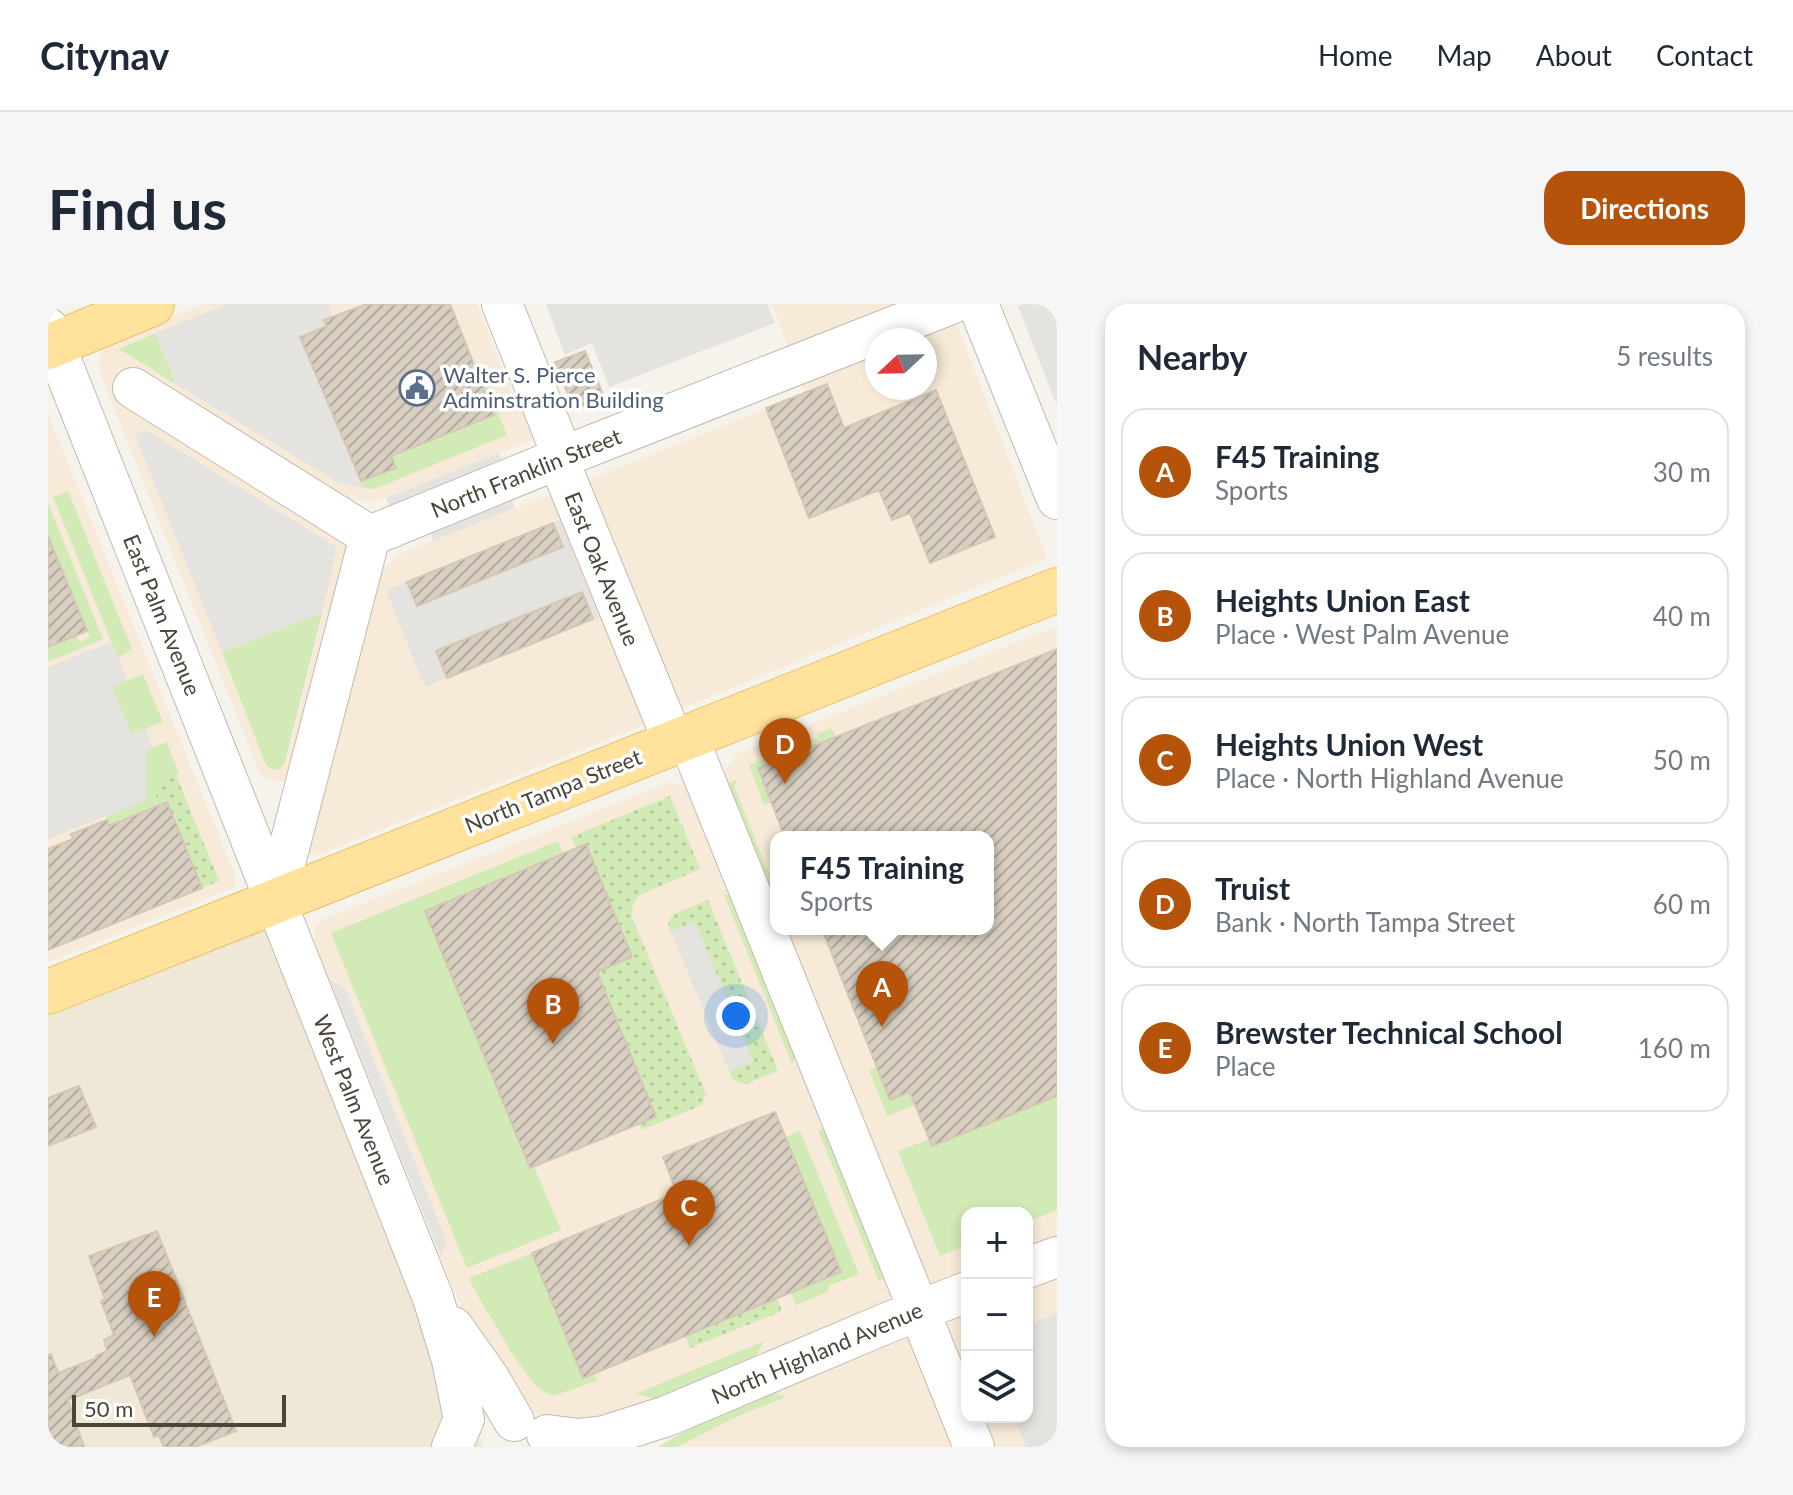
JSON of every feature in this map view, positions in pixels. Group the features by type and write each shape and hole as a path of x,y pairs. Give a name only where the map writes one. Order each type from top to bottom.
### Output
{"main road":[{"path":"50,340 152,304"},
{"name":"North Tampa Street","path":"48,992 1057,590"}],"street":[{"name":"East Oak Avenue","path":"502,304 561,452 558,459 681,740 974,1447"},
{"name":"North Franklin Street","path":"370,536 951,304"},
{"path":"978,304 1057,499"},
{"name":"East Palm Avenue","path":"50,340 275,902"},
{"path":"133,388 370,536 275,902"},
{"name":"West Palm Avenue","path":"275,902 433,1298 452,1360 464,1419 453,1447"},
{"path":"1033,1266 1057,1257"},
{"name":"North Highland Avenue","path":"540,1435 578,1439 604,1436 667,1416 961,1294"},
{"name":"West Palm Avenue","path":"433,1298 489,1378 540,1435"},
{"name":"North Highland Avenue","path":"630,1447 667,1416"},
{"name":"West Palm Avenue","path":"453,1447 476,1428 495,1421 540,1435"}],"shaded area":[{"path":"205,304 477,304 516,403 526,408 535,432 533,438 525,443 377,501 341,497 349,545 287,779 281,782 265,779 259,771 100,373 103,347 108,342"},
{"path":"228,304 328,304 333,317 325,320 327,326 301,337 364,488 339,483 176,384 155,333"},
{"path":"546,304 767,304 775,323 609,387 592,343 565,355"},
{"path":"772,304 949,304 1047,558 671,713 580,483 805,393"},
{"path":"1057,304 1057,406 1018,306"},
{"path":"48,414 234,873 235,886 48,962"},
{"path":"146,430 337,547 322,613 222,652 135,435"},
{"path":"499,453 503,463 390,508 386,498"},
{"path":"554,493 646,724 319,854 309,854 306,850 375,584 382,570 398,555 411,549"},
{"path":"511,498 515,508 433,541 430,531"},
{"path":"560,520 599,617 425,687 386,590"},
{"path":"1057,626 1057,1236 1033,1246 1033,1207 961,1207 961,1274 934,1285 924,1284 783,935 994,935 994,831 770,831 770,900 724,786 724,772 737,754"},
{"path":"112,642 127,680 112,687 131,734 146,729 153,747 146,751 146,800 48,839 48,667"},
{"path":"670,782 686,786 695,796 892,1297 887,1303 732,1365 606,1427 535,1414 467,1323 314,942 315,930 324,919"},
{"path":"277,910 483,1447 48,1447 48,998"},
{"path":"695,922 753,1061 729,1071 671,932"},
{"path":"330,980 345,988 447,1242 441,1257"},
{"path":"1057,1276 1057,1447 997,1447 992,1444 983,1423 1033,1423 1033,1286"},
{"path":"1057,1313 1057,1447 1026,1447 1016,1423 1033,1423 1033,1323"},
{"path":"961,1315 961,1366 946,1327 948,1320"},
{"path":"901,1339 913,1344 954,1447 658,1447 735,1407"}],"green space":[{"path":"155,333 176,384 119,349"},
{"path":"478,362 507,435 374,489 364,488 361,481 395,468 391,456 494,415 474,364"},
{"path":"68,491 132,649 118,658 53,497"},
{"path":"48,503 103,639 48,662 48,647 76,635 79,642 90,637 48,534"},
{"path":"322,613 284,765 276,770 271,769 266,765 222,652"},
{"path":"143,674 163,722 131,734 112,687"},
{"path":"832,728 836,737 758,768 771,802 764,805 749,765 818,738 817,734"},
{"path":"167,742 179,774 152,785 160,805 109,826 106,816 145,800 146,750"},
{"path":"176,775 219,881 202,888 168,803 160,805 152,785"},
{"path":"738,779 734,786 770,876 770,900 724,786"},
{"path":"670,796 700,869 640,895 631,915 706,1094 702,1105 642,1130 639,1124 656,1116 597,972 632,957 571,837"},
{"path":"558,841 564,854 425,911 530,1168 534,1167 561,1230 467,1268 331,933"},
{"path":"724,894 735,896 798,1054 792,1064"},
{"path":"708,900 778,1071 746,1084 733,1080 729,1071 753,1061 695,923 671,932 668,925 672,915"},
{"path":"877,1067 890,1100 910,1092 915,1105 887,1116 869,1070"},
{"path":"1057,1096 1057,1210 1033,1220 1033,1207 961,1207 961,1247 940,1256 898,1151 929,1139 932,1146"},
{"path":"828,1127 888,1277 879,1281 818,1130"},
{"path":"800,1131 859,1274 828,1286 829,1291 796,1305 791,1293 841,1272 786,1137"},
{"path":"532,1253 583,1377 594,1373 597,1381 553,1396 534,1384 513,1355 469,1278"},
{"path":"777,1298 782,1311 690,1348 685,1336"},
{"path":"764,1341 756,1356 662,1400 635,1394"},
{"path":"772,1392 786,1397 738,1416 676,1447 658,1447 707,1419"}],"building":[{"name":"Walter S. Pierce Adminstration Building","path":"367,304 450,304 494,415 391,456 396,468 361,481 300,337 327,326 324,320"},
{"path":"585,351 604,397 574,409 555,362"},
{"path":"827,384 844,428 912,400 937,400 937,392 995,537 930,563 910,513 892,520 879,490 809,518 766,408"},
{"path":"553,523 563,547 417,606 407,582"},
{"path":"48,536 87,631 48,647"},
{"path":"582,592 593,619 447,678 436,651"},
{"path":"1057,649 1057,1096 932,1146 910,1092 890,1100 824,935 994,935 994,831 783,831 758,768"},
{"path":"167,802 202,888 48,950 48,849 73,839 71,834 107,820 109,826"},
{"path":"586,844 632,957 597,972 656,1117 530,1168 425,911"},
{"path":"79,1086 96,1127 48,1146 48,1098"},
{"path":"775,1112 841,1272 583,1378 532,1253 677,1193 663,1157"},
{"path":"157,1231 236,1431 195,1447 164,1447 159,1435 154,1437 130,1375 68,1400 84,1447 48,1447 48,1355 51,1354 58,1373 97,1358 107,1351 104,1340 114,1335 89,1256"}],"place":[{"name":"Walter S. Pierce Adminstration Building","path":"417,388"},
{"name":"Truist","path":"785,784"},
{"name":"F45 Training","path":"882,1027"},
{"name":"Heights Union East","path":"553,1044"},
{"name":"Heights Union West","path":"689,1246"},
{"name":"Brewster Technical School","path":"154,1337"}]}
